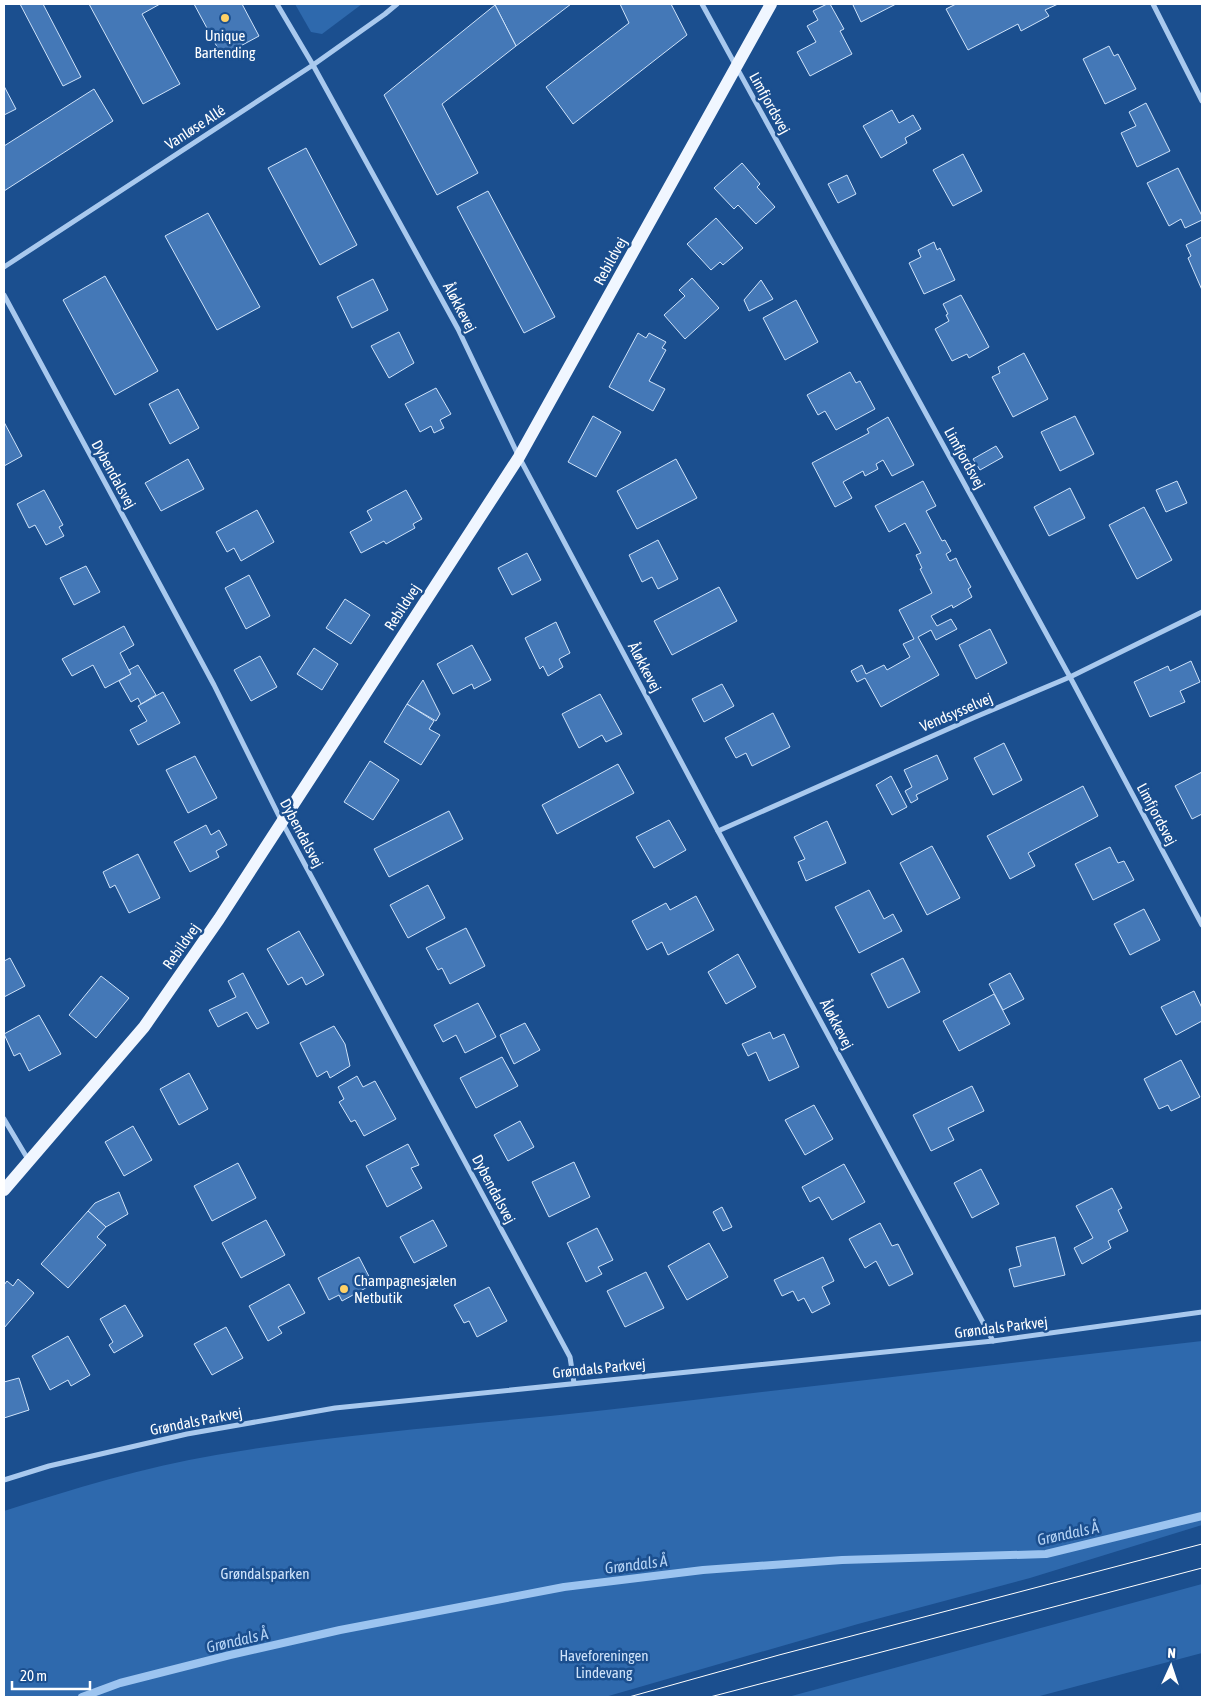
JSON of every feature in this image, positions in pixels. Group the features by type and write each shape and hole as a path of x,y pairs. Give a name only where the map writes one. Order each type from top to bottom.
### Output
{"main road":[{"name":"Rebildvej","path":"4,1190 144,1027 219,919 519,457 771,4"}],"street":[{"name":"Åløkkevej","path":"277,4 313,65 458,329 519,457 993,1341"},
{"name":"Vanløse Allé","path":"4,267 313,65 397,4"},
{"name":"Limfjordsvej","path":"702,4 1070,677 1202,925"},
{"path":"1153,4 1202,101"},
{"name":"Dybendalsvej","path":"4,295 214,685 282,822 570,1357 574,1383"},
{"name":"Vendsysselvej","path":"718,831 1070,677 1202,612"},
{"path":"4,1119 29,1161"},
{"name":"Grøndals Parkvej","path":"4,1480 49,1466 187,1434 335,1408 993,1341 1202,1312"}],"green space":[{"path":"295,4 362,4 322,34 311,32"},
{"name":"Grøndalsparken","path":"1202,1341 1202,1525 1030,1578 858,1624 605,1697 4,1697 4,1511 82,1487 135,1472 189,1460 263,1447 406,1430 597,1411"},
{"path":"1202,1584 1202,1653 1036,1697 788,1697"}],"building":[{"path":"20,4 43,4 81,77 63,86"},
{"path":"89,4 160,4 142,14 180,84 143,104"},
{"path":"194,4 242,4 259,36 222,56"},
{"path":"571,4 516,46 495,5"},
{"path":"620,4 671,4 687,35 573,124 546,87 629,23"},
{"path":"830,4 844,29 840,31 852,54 810,76 797,52 816,42 807,26 818,20 813,11"},
{"path":"896,4 861,22 853,5"},
{"path":"956,4 1058,4 1045,10 1049,16 1021,31 1018,24 968,50 946,9"},
{"path":"495,5 516,46 442,104 478,173 437,195 384,95"},
{"path":"1109,46 1114,56 1118,54 1136,89 1105,104 1083,59"},
{"path":"4,86 16,109 4,115"},
{"path":"94,89 113,121 4,191 4,146"},
{"path":"1146,103 1170,151 1137,167 1121,133 1136,126 1129,112"},
{"path":"892,110 899,123 913,115 921,129 905,138 907,143 881,158 863,126"},
{"path":"306,148 357,245 320,265 268,168"},
{"path":"963,154 982,191 953,206 933,170"},
{"path":"742,163 760,184 757,187 775,207 756,224 738,205 734,209 714,188"},
{"path":"1178,168 1202,216 1202,220 1185,228 1181,219 1169,226 1147,183"},
{"path":"847,175 856,194 838,203 828,184"},
{"path":"488,191 555,317 524,333 457,207"},
{"path":"208,213 260,307 217,330 165,236"},
{"path":"716,218 743,248 723,265 720,262 711,270 687,244"},
{"path":"1202,237 1202,290 1188,258 1191,256 1186,245"},
{"path":"934,242 937,250 940,248 955,280 924,294 909,263 921,257 918,250"},
{"path":"105,276 158,371 115,395 63,300"},
{"path":"692,278 719,308 685,339 664,315 685,296 679,290"},
{"path":"373,279 388,310 352,328 337,297"},
{"path":"761,280 773,299 749,311 744,300"},
{"path":"961,295 989,347 969,358 967,354 952,361 935,329 949,321 943,304"},
{"path":"796,300 818,342 785,360 763,318"},
{"path":"399,332 414,363 389,378 371,346"},
{"path":"638,333 646,338 649,333 666,342 662,348 666,350 649,381 665,389 653,411 609,387"},
{"path":"1024,353 1048,399 1013,417 992,377 1000,373 998,367"},
{"path":"850,372 856,383 860,381 875,409 836,430 825,411 818,415 807,395"},
{"path":"436,388 451,414 440,420 444,428 434,433 431,426 420,432 405,404"},
{"path":"178,389 199,428 170,444 149,404"},
{"path":"593,416 621,432 596,477 568,462"},
{"path":"1075,416 1094,454 1060,471 1041,432"},
{"path":"888,417 914,465 892,476 883,460 876,464 878,469 865,476 863,471 843,482 852,498 835,507 812,463 869,433 867,429"},
{"path":"4,422 22,456 4,466"},
{"path":"996,446 1003,457 980,470 973,459"},
{"path":"188,459 204,489 161,511 145,483"},
{"path":"676,459 697,498 637,529 617,491"},
{"path":"923,481 936,506 926,511 942,541 945,540 951,551 946,554 949,560 956,558 971,587 968,589 972,597 953,608 952,605 931,616 937,626 951,619 957,629 936,640 931,630 918,637 939,675 881,707 865,678 857,682 851,671 862,665 866,674 884,665 887,670 910,657 903,644 914,639 899,610 932,593 920,569 922,568 916,555 921,553 905,523 889,532 875,506"},
{"path":"1177,481 1187,503 1166,512 1156,490"},
{"path":"1070,488 1085,518 1049,536 1034,507"},
{"path":"44,490 63,525 59,527 64,536 46,545 35,525 29,528 17,504"},
{"path":"406,490 422,519 413,524 415,528 386,544 384,541 361,553 350,532 372,520 367,511"},
{"path":"1144,507 1172,560 1137,579 1109,525"},
{"path":"257,510 274,542 241,561 234,548 227,552 216,532"},
{"path":"658,540 678,579 658,589 652,577 642,582 629,555"},
{"path":"527,553 541,580 512,595 498,568"},
{"path":"86,566 100,592 74,605 60,578"},
{"path":"249,575 270,616 246,629 225,588"},
{"path":"719,587 737,621 672,655 654,621"},
{"path":"345,599 370,615 351,644 326,628"},
{"path":"556,622 570,653 559,659 563,667 548,676 543,666 540,669 525,638"},
{"path":"124,626 134,645 120,653 131,674 105,688 93,665 72,676 62,659"},
{"path":"990,629 1007,663 976,679 959,645"},
{"path":"472,645 491,680 474,689 472,684 453,694 437,664"},
{"path":"314,648 338,664 322,690 297,674"},
{"path":"260,656 277,687 251,701 234,670"},
{"path":"1191,661 1200,682 1180,691 1185,702 1150,717 1134,682 1168,666 1170,671"},
{"path":"138,665 156,695 141,704 138,698 131,702 119,681 131,674 129,670"},
{"path":"423,680 440,714 436,721 407,704"},
{"path":"722,684 734,706 704,722 692,699"},
{"path":"163,692 180,723 138,745 130,730 147,721 138,706"},
{"path":"600,694 622,734 606,742 602,735 579,748 562,714"},
{"path":"407,704 434,721 429,729 440,735 421,765 384,742"},
{"path":"773,713 790,747 752,766 746,753 736,758 725,738"},
{"path":"1004,743 1022,780 993,795 974,758"},
{"path":"937,755 948,779 916,795 918,799 911,803 905,791 912,787 904,770"},
{"path":"195,756 217,798 188,813 166,770"},
{"path":"370,761 399,780 373,820 344,802"},
{"path":"618,764 634,793 557,834 542,805"},
{"path":"1202,772 1202,814 1192,819 1175,786"},
{"path":"891,776 907,807 892,815 876,785"},
{"path":"1083,786 1098,816 1028,853 1035,866 1010,879 987,836"},
{"path":"449,811 463,839 389,877 374,849"},
{"path":"669,820 686,850 654,868 636,837"},
{"path":"827,821 846,863 806,881 798,862 805,859 794,837"},
{"path":"206,825 211,835 219,830 227,845 216,851 219,857 190,872 174,842"},
{"path":"932,846 960,898 927,915 900,863"},
{"path":"1110,847 1118,863 1124,861 1134,880 1093,900 1075,864"},
{"path":"138,854 160,898 129,913 115,885 110,888 103,872"},
{"path":"428,885 445,918 408,938 390,905"},
{"path":"869,890 884,919 893,914 902,931 859,953 835,907"},
{"path":"696,896 714,930 668,955 662,942 647,950 632,921 666,903 670,910"},
{"path":"1144,909 1160,940 1130,955 1114,924"},
{"path":"466,928 485,966 450,984 442,968 438,970 426,948"},
{"path":"299,931 324,975 306,985 302,977 288,985 267,949"},
{"path":"738,954 756,987 726,1004 708,972"},
{"path":"10,958 25,986 4,997 4,961"},
{"path":"903,958 920,992 888,1008 871,974"},
{"path":"243,973 269,1023 257,1029 247,1012 218,1027 209,1010 236,997 228,981"},
{"path":"1010,973 1024,999 1003,1010 989,984"},
{"path":"101,976 129,998 96,1038 69,1015"},
{"path":"1194,991 1202,1008 1202,1021 1176,1035 1161,1007"},
{"path":"994,994 1010,1024 959,1051 943,1021"},
{"path":"478,1003 496,1037 465,1053 456,1035 443,1042 434,1025"},
{"path":"39,1015 61,1054 29,1071 20,1053 14,1056 4,1034"},
{"path":"525,1023 540,1050 514,1064 500,1035"},
{"path":"334,1026 345,1044 350,1066 330,1078 327,1071 317,1077 300,1043"},
{"path":"770,1032 773,1039 784,1034 799,1067 769,1081 756,1052 748,1056 742,1044"},
{"path":"502,1057 518,1086 476,1108 460,1078"},
{"path":"1181,1060 1200,1097 1171,1111 1168,1105 1159,1109 1144,1079"},
{"path":"189,1073 208,1109 179,1125 160,1089"},
{"path":"357,1076 363,1087 375,1081 396,1119 364,1136 355,1120 351,1122 339,1102 344,1099 338,1087"},
{"path":"972,1086 984,1111 948,1128 954,1140 931,1151 913,1115"},
{"path":"814,1105 833,1139 805,1155 785,1120"},
{"path":"520,1121 534,1147 508,1161 494,1135"},
{"path":"133,1126 152,1160 124,1176 105,1142"},
{"path":"408,1144 419,1165 411,1168 422,1188 387,1207 366,1166"},
{"path":"574,1162 590,1197 549,1217 532,1182"},
{"path":"238,1163 256,1198 212,1221 194,1186"},
{"path":"844,1164 865,1202 832,1220 819,1197 810,1202 802,1187"},
{"path":"981,1169 999,1204 972,1218 954,1183"},
{"path":"1112,1188 1122,1208 1118,1210 1128,1231 1108,1241 1111,1248 1082,1264 1074,1248 1093,1238 1076,1206"},
{"path":"119,1192 128,1214 106,1227 88,1211 95,1203"},
{"path":"722,1207 732,1227 723,1231 713,1212"},
{"path":"88,1211 106,1227 97,1237 106,1245 68,1288 41,1264"},
{"path":"266,1220 285,1255 241,1278 222,1243"},
{"path":"433,1220 447,1246 414,1263 400,1237"},
{"path":"880,1223 892,1246 898,1244 913,1274 889,1286 876,1261 865,1268 849,1239"},
{"path":"597,1228 613,1260 598,1267 602,1274 586,1282 567,1243"},
{"path":"1055,1237 1065,1275 1014,1287 1009,1269 1021,1266 1016,1247"},
{"path":"709,1243 728,1277 687,1300 668,1266"},
{"path":"359,1257 373,1284 342,1301 339,1295 329,1300 318,1278"},
{"path":"823,1257 834,1281 822,1287 830,1304 812,1313 804,1298 798,1301 793,1291 782,1296 774,1280"},
{"path":"646,1272 664,1308 625,1327 607,1291"},
{"path":"18,1279 34,1293 4,1328 4,1285 7,1281 13,1286"},
{"path":"289,1284 305,1313 278,1327 282,1333 268,1341 249,1306"},
{"path":"489,1287 507,1321 477,1337 469,1321 464,1323 454,1305"},
{"path":"125,1305 143,1336 114,1353 109,1345 113,1342 100,1319"},
{"path":"226,1327 243,1358 212,1375 194,1344"},
{"path":"68,1336 90,1375 71,1386 68,1380 50,1390 32,1356"},
{"path":"19,1378 29,1410 4,1418 4,1382"}],"waterway":[{"name":"Grøndals Å","path":"82,1697 120,1683 230,1655 340,1630 564,1587 703,1570 842,1560 1046,1554 1202,1516"}],"tram line":[{"path":"629,1697 779,1655 1202,1544"},
{"path":"710,1697 1202,1568"}],"place":[{"name":"Unique Bartending","path":"225,18"},
{"name":"Champagnesjælen Netbutik","path":"344,1289"}],"park label":[{"name":"Haveforeningen Lindevang","path":"604,1664"}]}
